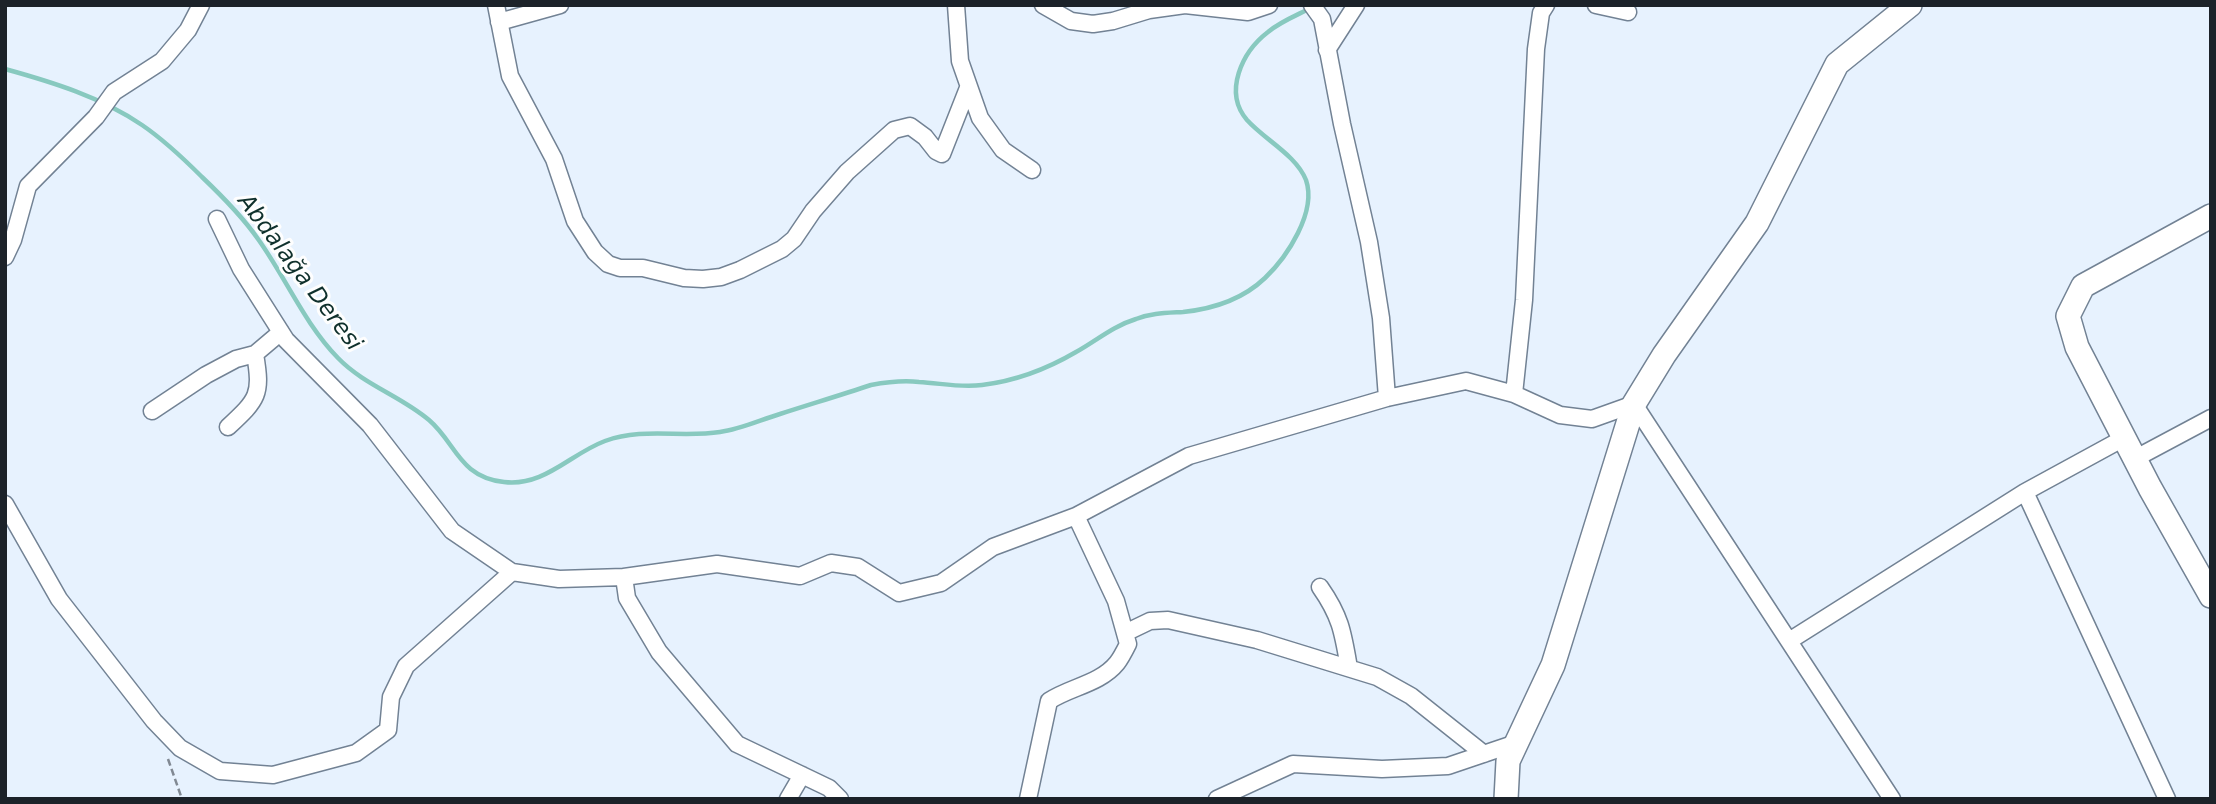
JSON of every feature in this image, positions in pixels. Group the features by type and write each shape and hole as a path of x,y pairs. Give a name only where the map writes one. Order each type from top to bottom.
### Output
{"street":[{"path":"5,257 13,240 27,186 96,117 114,92 162,61 188,30 201,5"},
{"path":"560,5 498,13 510,76 554,159 575,221 595,252 608,264 620,268 660,271 684,278 721,277 782,249 794,239 813,211 847,172 894,130 910,126 942,154 968,88"},
{"path":"956,5 960,61 980,118 1003,150 1032,170"},
{"path":"1043,5 1071,21 1093,24 1149,10 1185,5 1248,12 1269,5"},
{"path":"1312,5 1322,19 1369,242 1381,318 1387,398"},
{"path":"1327,50 1356,5"},
{"path":"1514,394 1524,300 1536,49 1541,13 1546,5"},
{"path":"1596,5 1628,12"},
{"path":"1506,799 1508,761 1553,665 1634,404 1664,355 1757,223 1837,64 1910,5"},
{"path":"2211,216 2083,286 2068,316 2077,347 2150,488 2211,596"},
{"path":"217,219 241,269 286,340 370,425 452,531 512,572 559,579 624,577 717,564 800,576 831,563 858,568 899,593 941,583 993,547 1076,516 1189,456 1387,398 1465,381 1514,394 1560,415 1592,419 1634,404"},
{"path":"152,411 206,375 236,359 255,354 281,332"},
{"path":"228,427 248,408 259,391 255,354"},
{"path":"1634,404 1892,799"},
{"path":"2136,458 2211,418"},
{"path":"1789,641 2025,492 2124,438"},
{"path":"2025,492 2167,799"},
{"path":"5,504 59,599 154,721 180,748 220,771 273,775 356,753 388,730 391,697 407,666 512,572"},
{"path":"1028,799 1049,701 1066,690 1084,685 1116,664 1128,644 1116,601 1076,516"},
{"path":"624,577 627,598 659,652 737,744 829,788 840,799"},
{"path":"1320,587 1335,609 1343,628 1349,668"},
{"path":"1125,633 1150,621 1168,620 1257,640 1377,677 1411,696 1484,754"},
{"path":"1217,799 1293,764 1382,769 1448,766 1516,744"},
{"path":"788,799 802,775"}],"waterway":[{"name":"Abdalağa Deresi","path":"5,69 93,98 126,115 158,137 232,206 268,254 315,330 338,358 359,376 429,420 460,458 477,473 489,479 518,482 544,475 592,447 619,437 728,431 883,383 907,381 966,386 1007,381 1054,364 1128,322 1153,314 1205,308 1227,302 1247,292 1274,269 1291,246 1304,220 1308,193 1306,180 1295,163 1247,120 1240,109 1236,85 1244,61 1259,40 1278,25 1309,9"}]}
